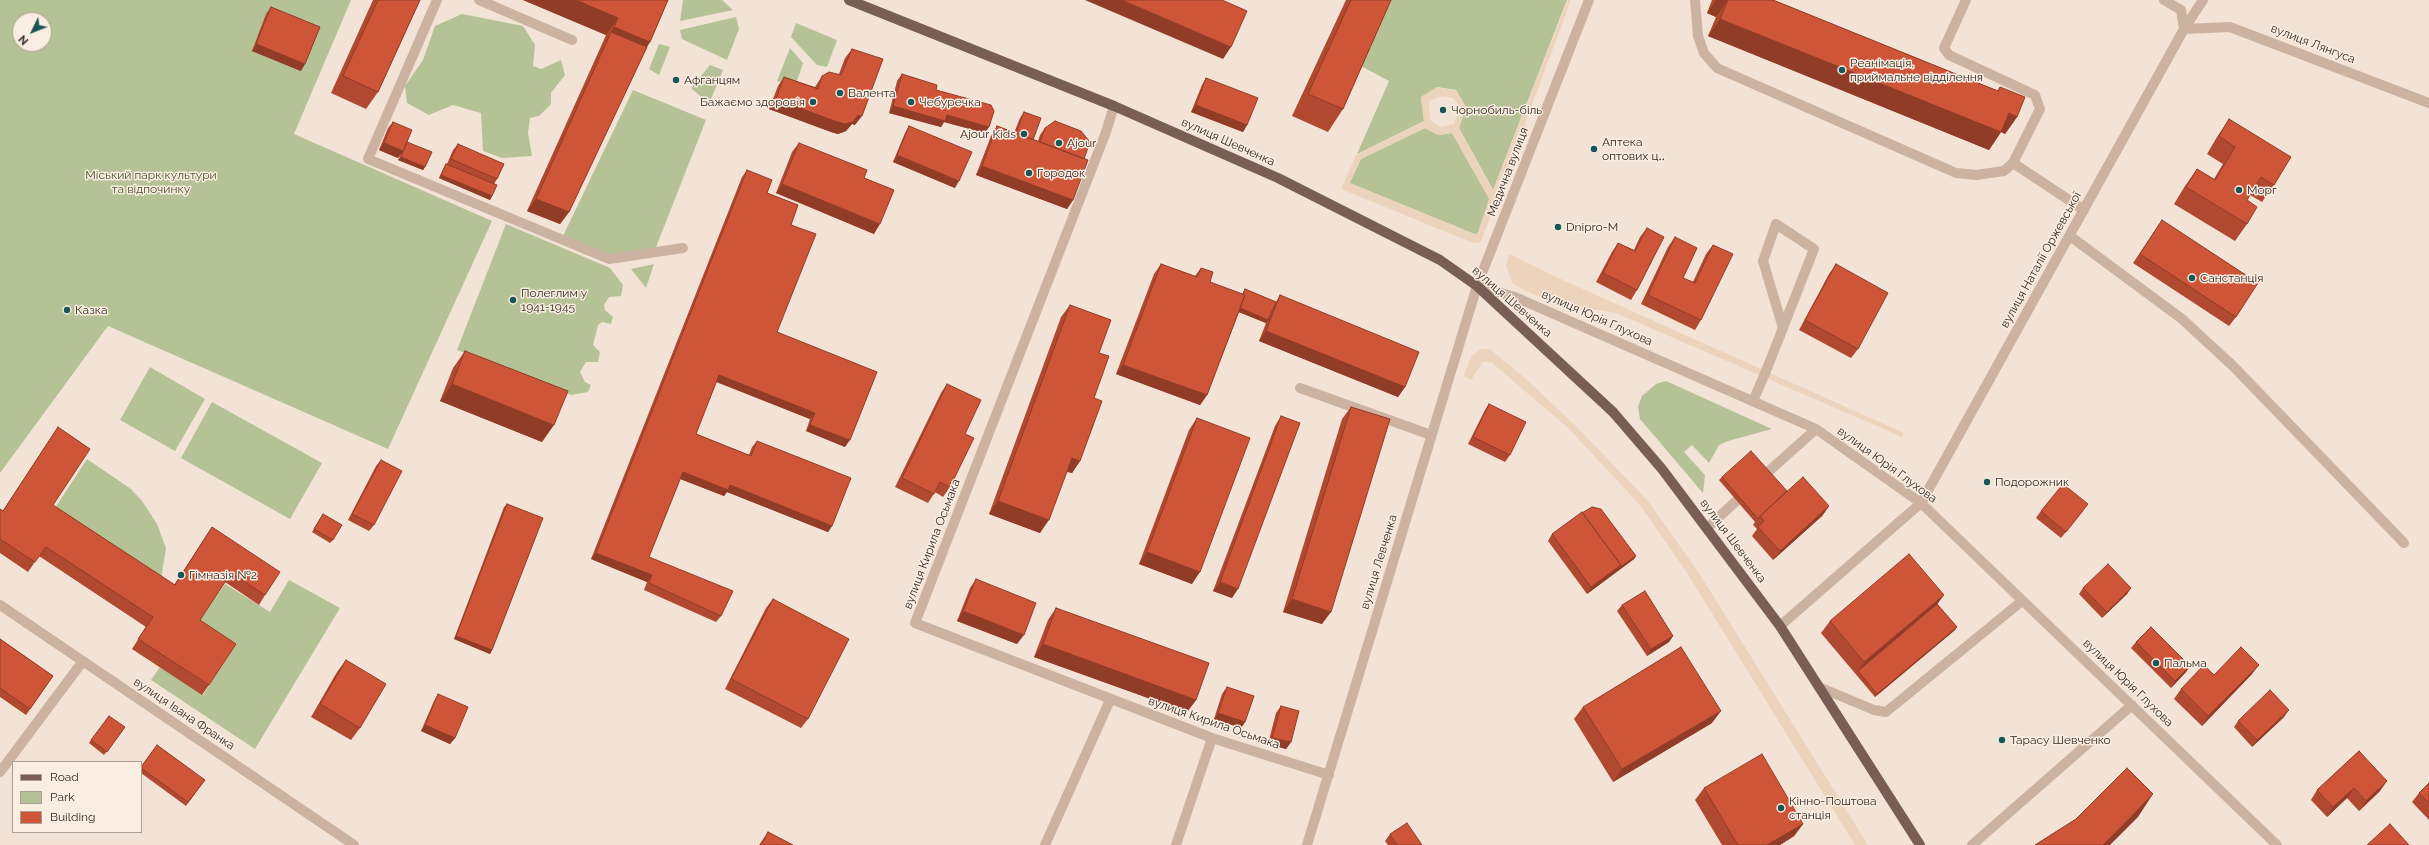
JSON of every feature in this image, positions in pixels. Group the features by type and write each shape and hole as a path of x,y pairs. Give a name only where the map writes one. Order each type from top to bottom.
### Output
{"main road":[{"name":"вулиця Шевченка","path":"849,0 1114,106 1278,178 1440,260 1477,286 1613,412 1662,469 1780,626 1920,845"}],"street":[{"path":"437,0 368,159 609,259 683,248"},
{"path":"479,0 572,40"},
{"name":"Медична вулиця","path":"1477,286 1589,0"},
{"path":"1695,0 1698,36 1704,53 1717,68 1956,173 1976,176 2004,171 2013,163 2040,109 2035,95 1949,55 1946,51 1944,48 1966,0"},
{"path":"2164,0 2181,10 2184,29"},
{"name":"вулиця Наталії Оржевської","path":"1780,626 1921,503 2184,29 2203,0"},
{"name":"вулиця Лянгуса","path":"2184,29 2230,27 2429,103"},
{"name":"вулиця Кирила Осьмака","path":"1114,106 1106,132 914,623 1110,700 1212,738 1329,775"},
{"path":"2013,163 2084,210"},
{"path":"1753,401 1783,328 1814,249 1776,224 1763,262 1783,328"},
{"path":"2070,236 2182,319 2233,366 2404,543"},
{"name":"вулиця Юрія Глухова","path":"1477,286 1515,297 1816,429 1921,503 2277,845"},
{"name":"вулиця Левченка","path":"1307,845 1477,286"},
{"path":"1300,388 1431,435"},
{"path":"1707,528 1816,429"},
{"path":"1819,687 1874,710 1886,712 2022,601"},
{"name":"вулиця Івана Франка","path":"0,605 354,845"},
{"path":"0,772 83,661"},
{"path":"1044,845 1110,700"},
{"path":"1972,845 2132,705"},
{"path":"1176,845 1212,738"}],"green space":[{"name":"Міський парк культури та відпочинку","path":"0,0 351,0 294,134 492,221 388,449 108,326 0,473"},
{"path":"683,0 722,0 733,10 680,21"},
{"path":"1387,0 1567,0 1493,190 1459,128 1466,107 1456,90 1437,87 1421,97 1424,121 1357,154 1389,81 1361,66"},
{"path":"462,14 523,26 535,45 533,66 541,69 561,60 565,75 551,93 551,104 539,116 530,118 528,133 532,156 502,158 483,151 481,113 453,105 429,115 407,103 405,86 423,60 435,26"},
{"path":"736,17 739,29 727,60 682,39 680,30"},
{"path":"796,23 837,40 827,67 817,65 791,37"},
{"path":"659,44 670,47 659,75 649,69"},
{"path":"790,48 803,63 795,87 777,81"},
{"path":"710,65 723,70 709,104 691,88"},
{"path":"633,90 706,120 656,247 609,256 563,236"},
{"path":"1425,128 1438,135 1452,133 1490,199 1477,235 1349,183 1361,159"},
{"path":"506,224 610,268 623,285 621,296 609,297 604,305 605,310 613,317 611,324 602,322 598,325 593,345 600,352 598,362 586,362 580,372 585,382 591,385 588,392 571,395 457,350"},
{"path":"654,264 646,288 631,269"},
{"path":"150,367 205,399 175,451 120,420"},
{"path":"1666,381 1772,429 1728,441 1719,445 1709,463 1692,445 1684,452 1705,475 1703,493 1640,419 1638,407 1642,396 1656,384"},
{"path":"212,402 322,463 290,519 181,458"},
{"path":"87,459 131,489 142,501 157,524 166,548 161,579 55,508"},
{"path":"289,580 340,608 255,749 151,680 160,667 203,695 230,654 193,630 225,584 270,612"}],"shaded area":[{"path":"1568,0 1571,0 1481,242 1473,243 1341,189 1356,155 1424,121 1421,97 1437,87 1456,91 1466,107 1459,128 1493,190","holes":["1442,96 1454,98 1460,109 1454,124 1440,127 1430,120 1429,101","1425,128 1438,135 1452,133 1489,199 1477,235 1350,183 1361,159"]},
{"path":"1509,254 1567,282 1904,433 1902,437 1616,313 1553,303 1533,294 1513,284 1506,266"},
{"path":"1481,349 1490,349 1526,379 1576,426 1648,501 1701,576 1868,845 1855,845 1687,573 1640,505 1568,428 1491,362 1483,362 1471,380 1464,376 1471,357"}],"building":[{"path":"378,0 420,0 378,92 343,76"},
{"path":"576,0 668,0 650,42 614,27 618,18"},
{"path":"1122,0 1222,0 1247,11 1231,47"},
{"path":"1351,0 1391,0 1343,109 1308,94"},
{"path":"1728,0 1773,0 1998,91 2000,87 2025,97 2017,117 2009,113 2001,132 1720,19"},
{"path":"271,7 320,27 305,64 256,44"},
{"path":"611,32 647,47 569,212 536,199"},
{"name":"Валента","path":"852,49 883,59 862,116 858,115 853,122 845,124 837,122 776,99 784,77 818,89 822,76 829,72 841,75"},
{"path":"902,74 937,85 936,90 991,105 994,111 989,127 947,115 945,121 893,106"},
{"path":"1206,78 1258,98 1247,125 1196,105"},
{"path":"1024,112 1041,118 1033,140 1016,133"},
{"path":"2229,119 2291,157 2274,185 2261,177 2247,200 2257,207 2247,224 2186,187 2197,169 2215,180 2235,147 2219,136"},
{"path":"1055,121 1081,131 1090,142 1084,159 1040,142 1045,128"},
{"path":"393,122 412,130 403,151 384,143"},
{"path":"909,126 972,152 959,181 897,155"},
{"name":"Городок","path":"997,126 1088,160 1073,200 982,166"},
{"path":"407,142 432,152 425,167 401,157"},
{"path":"799,143 867,170 864,178 894,190 880,224 782,184"},
{"path":"458,144 504,164 497,179 451,159"},
{"path":"446,164 497,185 492,196 441,175"},
{"path":"747,170 772,180 767,193 798,205 791,225 816,234 777,332 877,372 850,440 810,425 815,413 719,375 696,434 751,456 757,441 851,478 832,526 730,485 728,490 683,472 649,557 733,591 721,616 649,583 652,575 596,553"},
{"name":"Санстанція","path":"2162,220 2258,283 2236,317 2140,254"},
{"path":"1647,228 1664,237 1637,290 1603,273 1618,243 1635,251"},
{"path":"1675,237 1697,248 1683,278 1695,283 1713,245 1733,254 1701,320 1648,295"},
{"path":"1161,264 1197,277 1201,268 1213,272 1210,282 1245,295 1207,395 1123,365"},
{"path":"1836,264 1888,293 1858,349 1805,320"},
{"path":"1245,289 1276,302 1268,320 1240,308 1245,295 1243,294"},
{"path":"1280,295 1419,352 1405,387 1266,331"},
{"path":"1070,305 1111,320 1099,353 1109,356 1094,398 1102,401 1080,461 1072,458 1049,520 998,501"},
{"path":"465,351 568,391 554,425 452,384"},
{"path":"947,384 981,400 965,434 974,438 950,487 940,482 934,494 902,478"},
{"path":"1489,404 1526,422 1510,455 1473,437"},
{"path":"1351,407 1390,419 1331,612 1292,599"},
{"path":"1281,416 1300,423 1238,589 1220,582"},
{"path":"1197,418 1250,438 1200,572 1147,552"},
{"path":"58,427 90,449 53,505 175,585 212,527 280,572 265,595 231,573 200,620 236,644 209,685 138,639 153,617 46,547 35,562 0,539 0,509 3,511"},
{"path":"1751,451 1787,491 1758,519 1722,477"},
{"path":"381,460 402,471 374,525 352,514"},
{"path":"1803,477 1829,506 1780,551 1758,527 1764,521 1760,516"},
{"path":"2063,484 2088,504 2066,532 2041,511"},
{"path":"507,504 543,518 492,650 456,636"},
{"path":"1592,507 1601,509 1636,556 1619,568 1621,565 1582,513"},
{"path":"1582,512 1621,565 1591,587 1552,534"},
{"path":"323,514 342,525 333,540 314,529"},
{"path":"1909,554 1944,595 1864,662 1830,621"},
{"path":"2108,564 2131,588 2107,612 2083,588"},
{"path":"976,579 1036,603 1024,635 963,611"},
{"path":"1645,591 1673,636 1651,649 1622,605"},
{"path":"773,599 849,639 808,719 731,679"},
{"path":"1937,604 1957,627 1877,694 1858,671"},
{"path":"1056,608 1209,663 1196,700 1043,644"},
{"path":"2151,627 2190,666 2175,681 2136,642"},
{"path":"0,639 53,676 30,709 0,688"},
{"path":"1681,647 1721,711 1622,769 1583,707"},
{"path":"2241,647 2259,665 2208,716 2181,689 2204,665 2214,675"},
{"path":"346,660 386,684 360,728 320,704"},
{"path":"1227,687 1254,696 1245,722 1218,713"},
{"path":"2270,690 2289,710 2257,740 2238,721"},
{"path":"438,694 468,707 455,738 425,725"},
{"path":"1281,706 1299,711 1291,742 1272,738"},
{"path":"109,716 125,727 107,752 91,740"},
{"path":"157,745 205,780 188,802 142,769 142,766"},
{"path":"2359,751 2387,781 2366,801 2354,788 2333,807 2317,790"},
{"path":"1762,754 1803,824 1767,845 1738,845 1704,788"},
{"path":"2127,768 2153,794 2103,845 2035,845 2076,819"},
{"path":"2429,783 2429,803 2419,793"},
{"path":"1407,823 1422,845 1397,845 1390,834"},
{"path":"2390,824 2409,845 2367,845"},
{"path":"768,832 793,845 761,845"}],"place":[{"name":"Реанімація, приймальне відділення","path":"1842,70"},
{"name":"Афганцям","path":"676,80"},
{"name":"Валента","path":"840,93"},
{"name":"Бажаємо здоровʼя","path":"813,102"},
{"name":"Чебуречка","path":"911,102"},
{"name":"Чорнобиль-біль","path":"1443,110"},
{"name":"Ajour Kids","path":"1024,134"},
{"name":"Ajour","path":"1059,143"},
{"name":"Аптека оптових ц‥","path":"1594,149"},
{"name":"Городок","path":"1029,173"},
{"name":"Морг","path":"2239,190"},
{"name":"Dnipro-M","path":"1558,227"},
{"name":"Санстанція","path":"2192,278"},
{"name":"Полеглим у 1941-1945","path":"513,300"},
{"name":"Казка","path":"67,310"},
{"name":"Подорожник","path":"1987,482"},
{"name":"Гімназія №2","path":"181,575"},
{"name":"Пальма","path":"2156,663"},
{"name":"Тарасу Шевченко","path":"2002,740"},
{"name":"Кінно-Поштова станція","path":"1781,808"}]}
